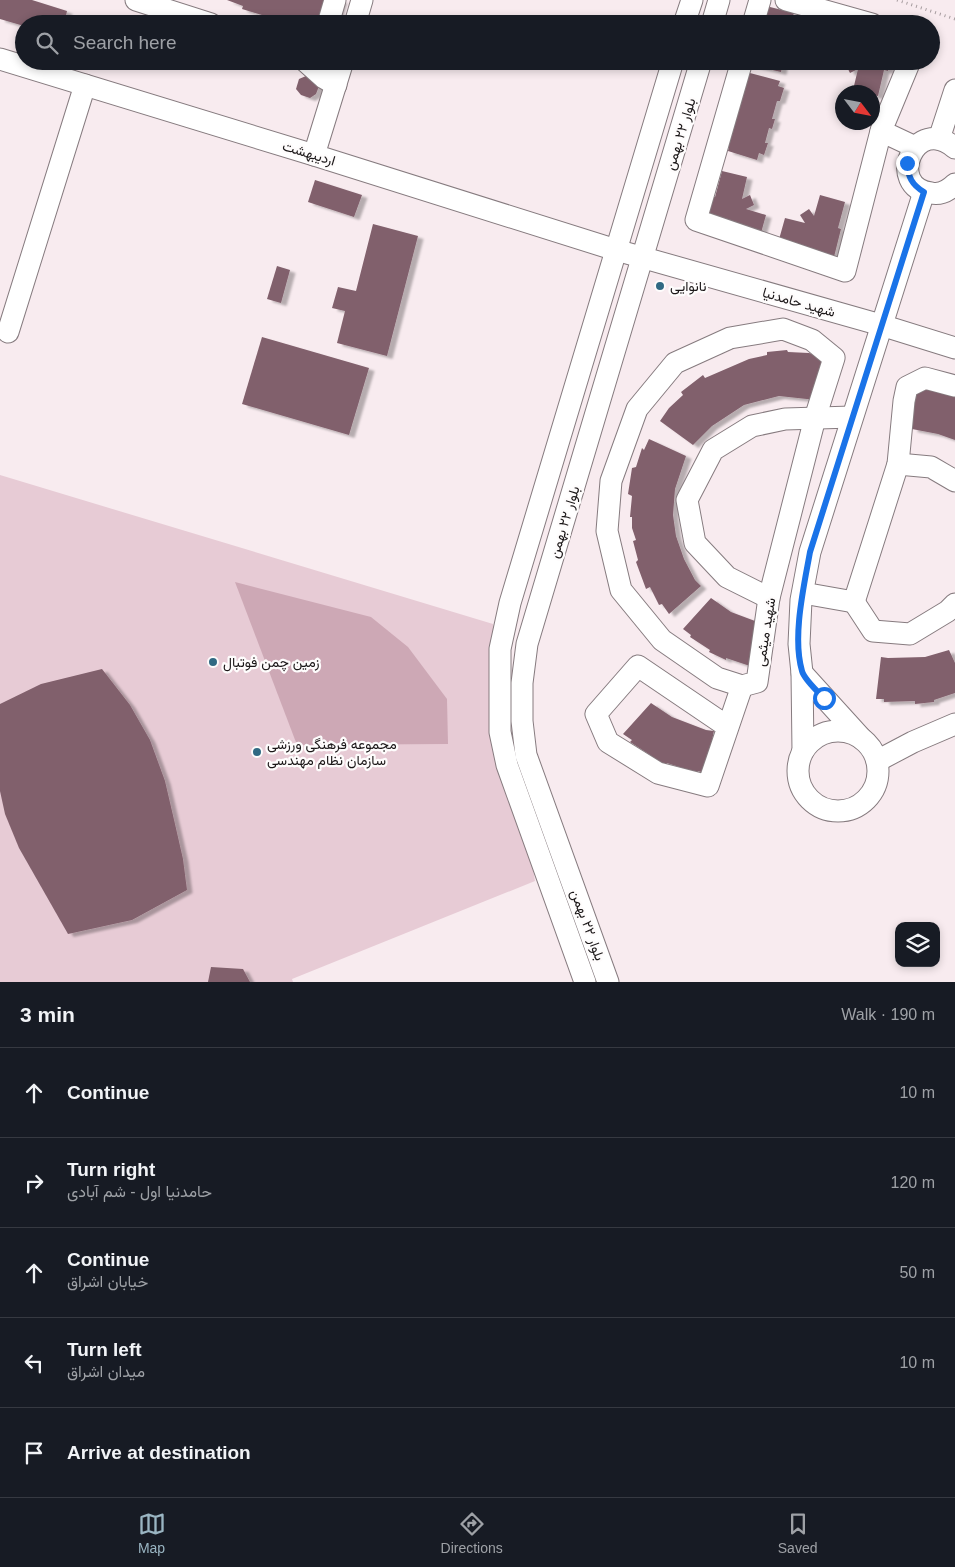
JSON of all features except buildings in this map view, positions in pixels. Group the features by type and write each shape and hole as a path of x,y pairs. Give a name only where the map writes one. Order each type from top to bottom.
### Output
{"street":[{"path":"136,0 170,5 192,15"},
{"path":"331,15 335,0"},
{"path":"358,15 362,0"},
{"path":"687,15 692,0"},
{"path":"715,15 720,0"},
{"path":"756,15 760,0"},
{"path":"786,0 840,15"},
{"name":"اردیبهشت","path":"0,59 15,64"},
{"name":"اردیبهشت","path":"36,70 314,154 616,250 643,256"},
{"path":"317,70 324,78 336,85"},
{"path":"314,154 340,70"},
{"name":"بلوار ۲۲ بهمن","path":"585,982 507,765 500,732 500,649 510,603 670,70"},
{"name":"بلوار ۲۲ بهمن","path":"608,982 526,755 522,721 522,683 527,644 698,70"},
{"path":"739,70 696,220 845,271 881,131 906,70"},
{"path":"8,332 85,85"},
{"path":"954,188 942,193 924,192 916,187 911,180 907,163 915,147 922,142 931,139 947,143 955,90"},
{"path":"881,131 915,147"},
{"path":"803,751 802,673 799,644 803,593 810,552 924,192"},
{"name":"شهید حامدنیا","path":"643,256 955,348"},
{"name":"شهید میثمی","path":"783,329 812,340 834,358 815,418 769,598 757,682 742,686 717,678 662,640 621,590 607,531 611,481 637,409 675,363 730,338 783,329"},
{"path":"854,602 898,464 907,386 925,378 955,386"},
{"path":"769,598 727,577 695,543 687,500 713,450 752,426 785,419 852,417"},
{"path":"898,464 931,467 955,481"},
{"path":"803,593 854,602 873,631 910,634 948,611 955,604"},
{"path":"728,727 638,666 596,714 608,742 658,773 708,786 742,686"},
{"path":"802,673 872,749 877,761 878,774 875,787 868,798 858,806 845,811 832,811 820,808 802,790 798,777 798,764 803,751 811,741 830,732 850,732 862,739"},
{"path":"877,761 913,742 955,724"}],"path":[{"path":"897,0 955,18"}],"shaded area":[{"name":"مجموعه فرهنگی ورزشی سازمان نظام مهندسی","path":"0,475 493,624 535,881 292,979 293,982 0,982"},
{"path":"235,582 371,617 408,647 447,699 448,744 297,745"}],"place":[{"name":"نانوایی","path":"660,286"},
{"name":"زمین چمن فوتبال","path":"213,662"},
{"name":"مجموعه فرهنگی ورزشی سازمان نظام مهندسی","path":"257,752"}],"route":[{"path":"824,698 802,673 799,644 801,600 810,552 924,192 916,187 911,180 907,163"}]}
